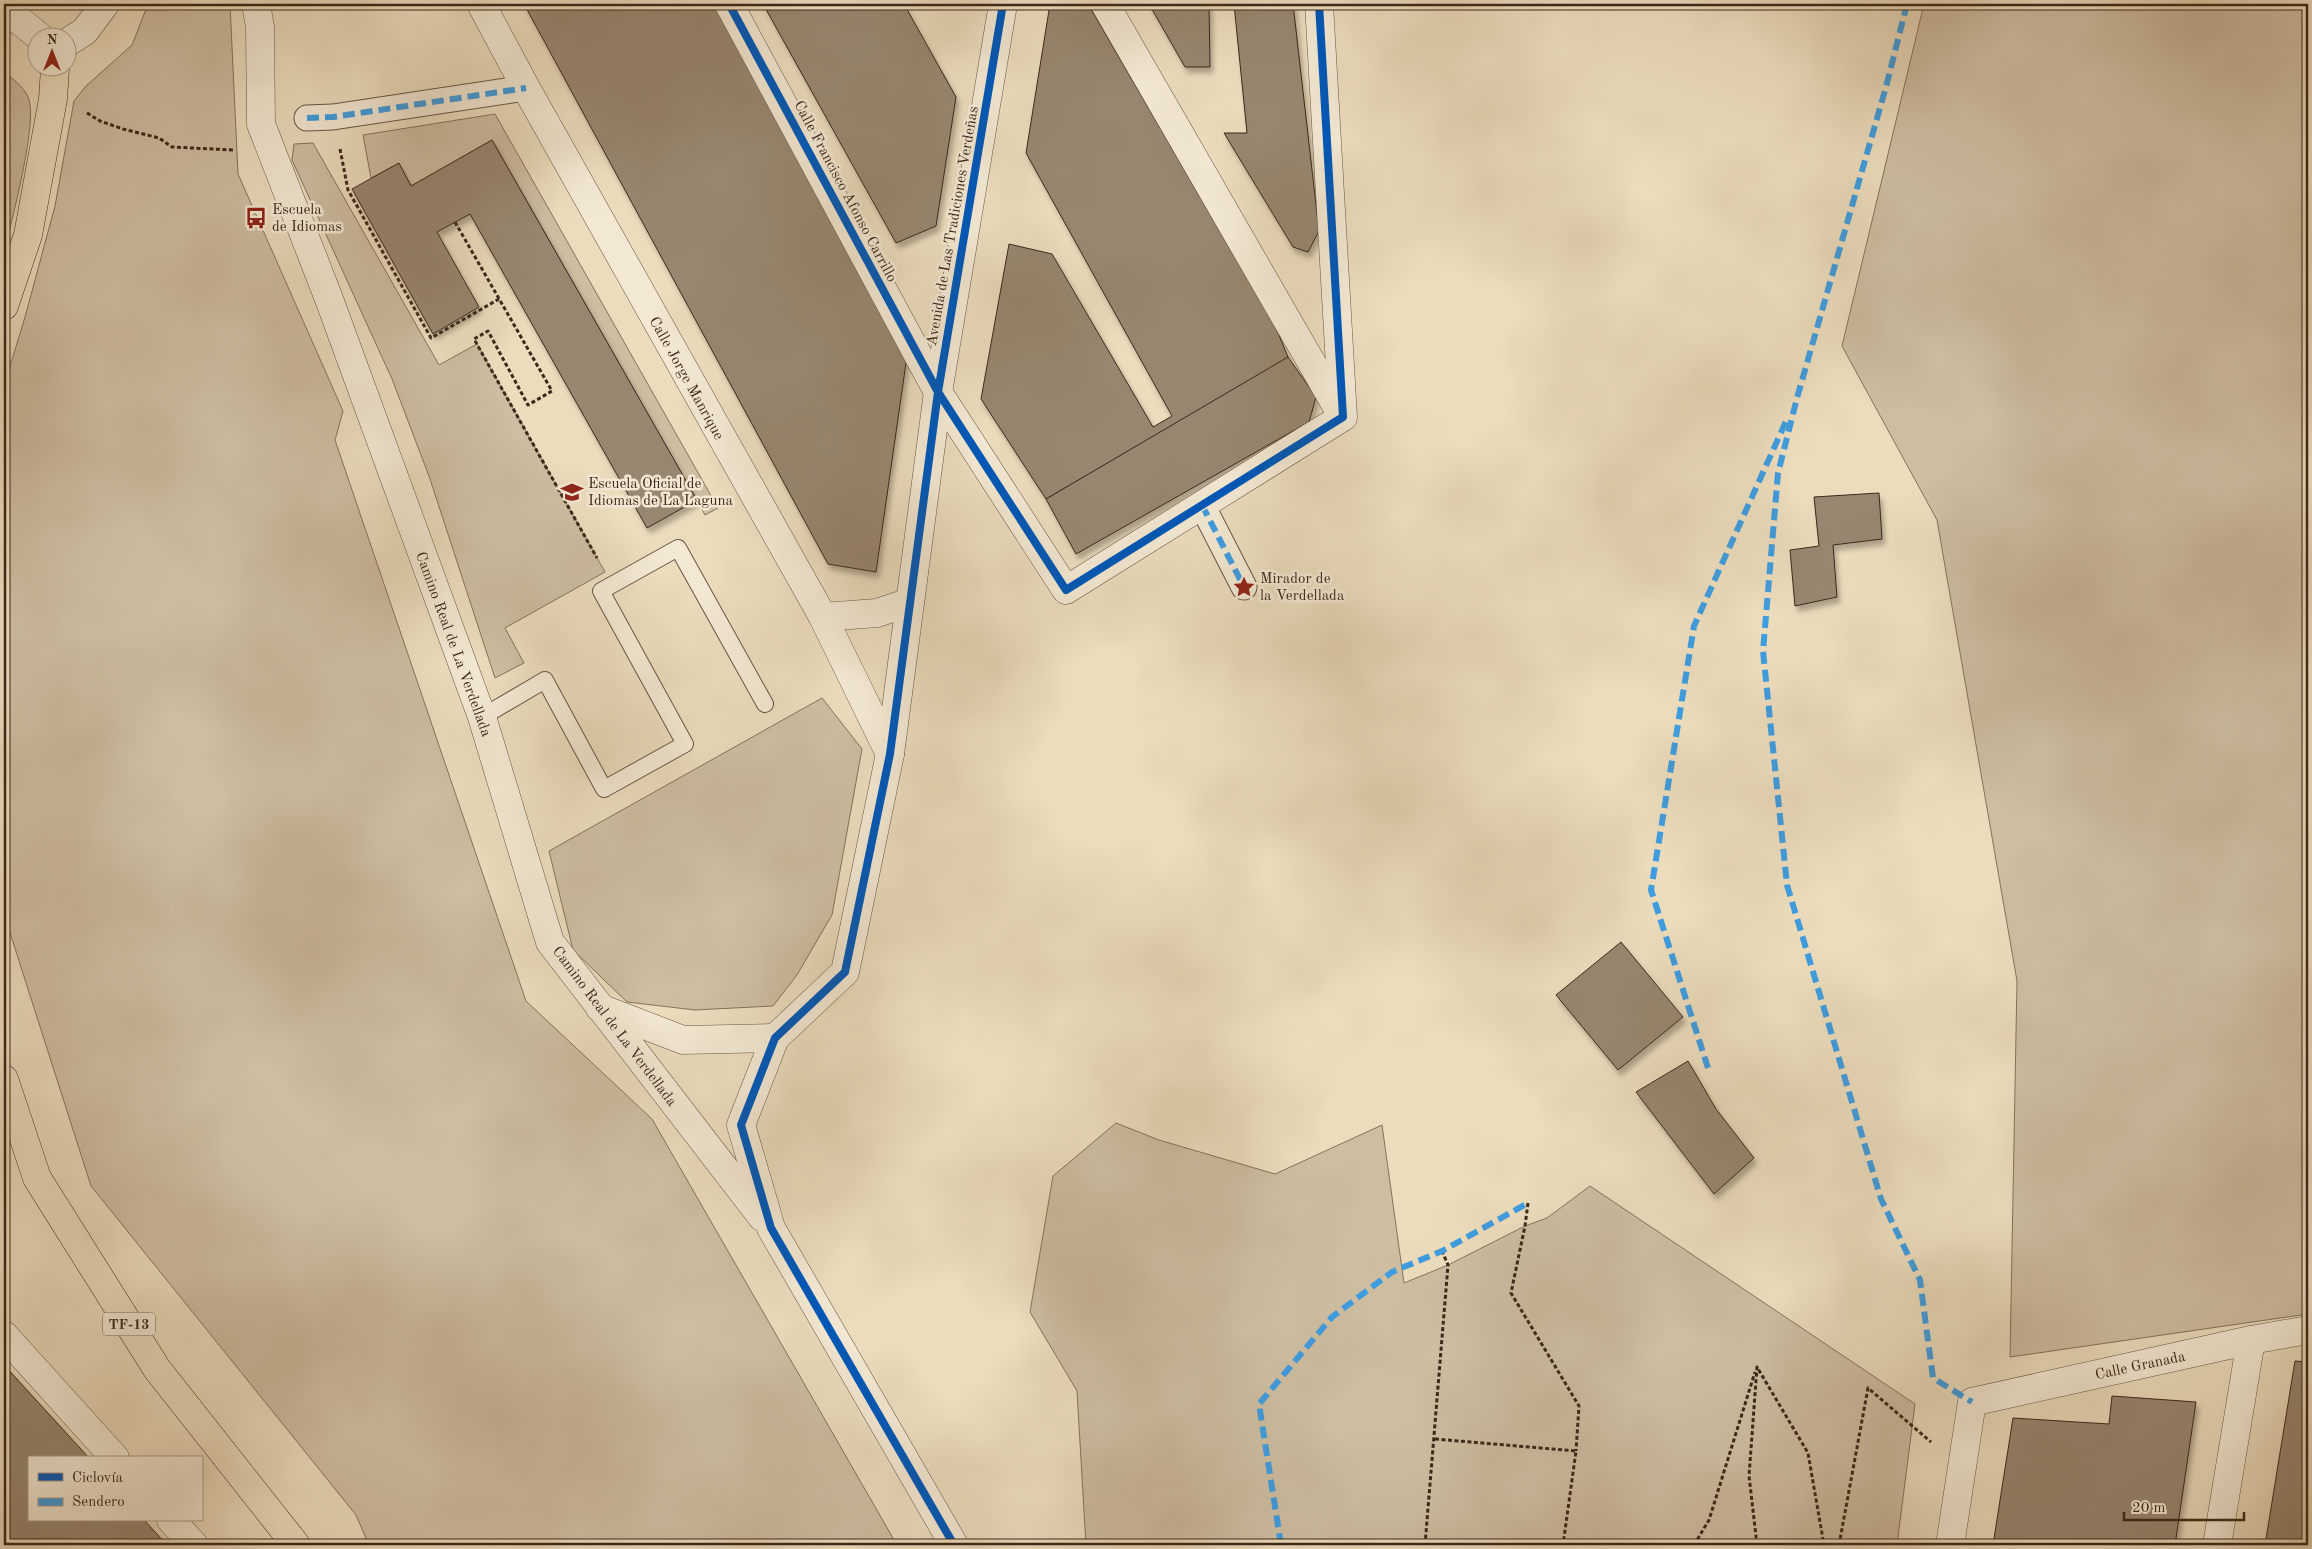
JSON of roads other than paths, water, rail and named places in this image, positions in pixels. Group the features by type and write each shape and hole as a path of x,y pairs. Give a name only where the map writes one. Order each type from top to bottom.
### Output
{"main road":[{"path":"4,306 28,235 53,99 54,78"},
{"name":"TF-13","path":"4,1079 37,1178 157,1369 296,1545"}],"street":[{"path":"78,36 85,31 105,4"},
{"name":"Camino Real de La Verdellada","path":"256,4 260,27 261,124 329,299 482,717 550,942 771,1228"},
{"name":"Calle Jorge Manrique","path":"481,4 822,618 890,754"},
{"name":"Calle Francisco Afonso Carrillo","path":"729,4 938,392 1066,590 1202,505"},
{"name":"Avenida de Las Tradiciones Verdeñas","path":"775,1038 845,972 890,754 938,392 1003,4"},
{"path":"1106,4 1343,417"},
{"path":"1319,4 1343,417"},
{"path":"4,15 20,22 28,28"},
{"path":"307,118 333,117 526,88"},
{"path":"1244,587 1202,505 1343,417"},
{"path":"822,618 877,614 910,602"},
{"path":"599,1007 682,1040 775,1038 741,1125 771,1228 954,1545"},
{"name":"Calle Granada","path":"1950,1545 1972,1402 2251,1340 2308,1330"},
{"path":"4,1335 113,1456"},
{"path":"2217,1545 2251,1340"},
{"path":"173,1522 194,1545"}],"lane":[{"path":"482,717 545,680 604,789 686,744 600,591 678,548 764,704"}],"place":[{"name":"Escuela de Idiomas","path":"256,218"},
{"name":"Escuela Oficial de Idiomas de La Laguna","path":"572,492"},
{"name":"Mirador de la Verdellada","path":"1244,587"}]}
